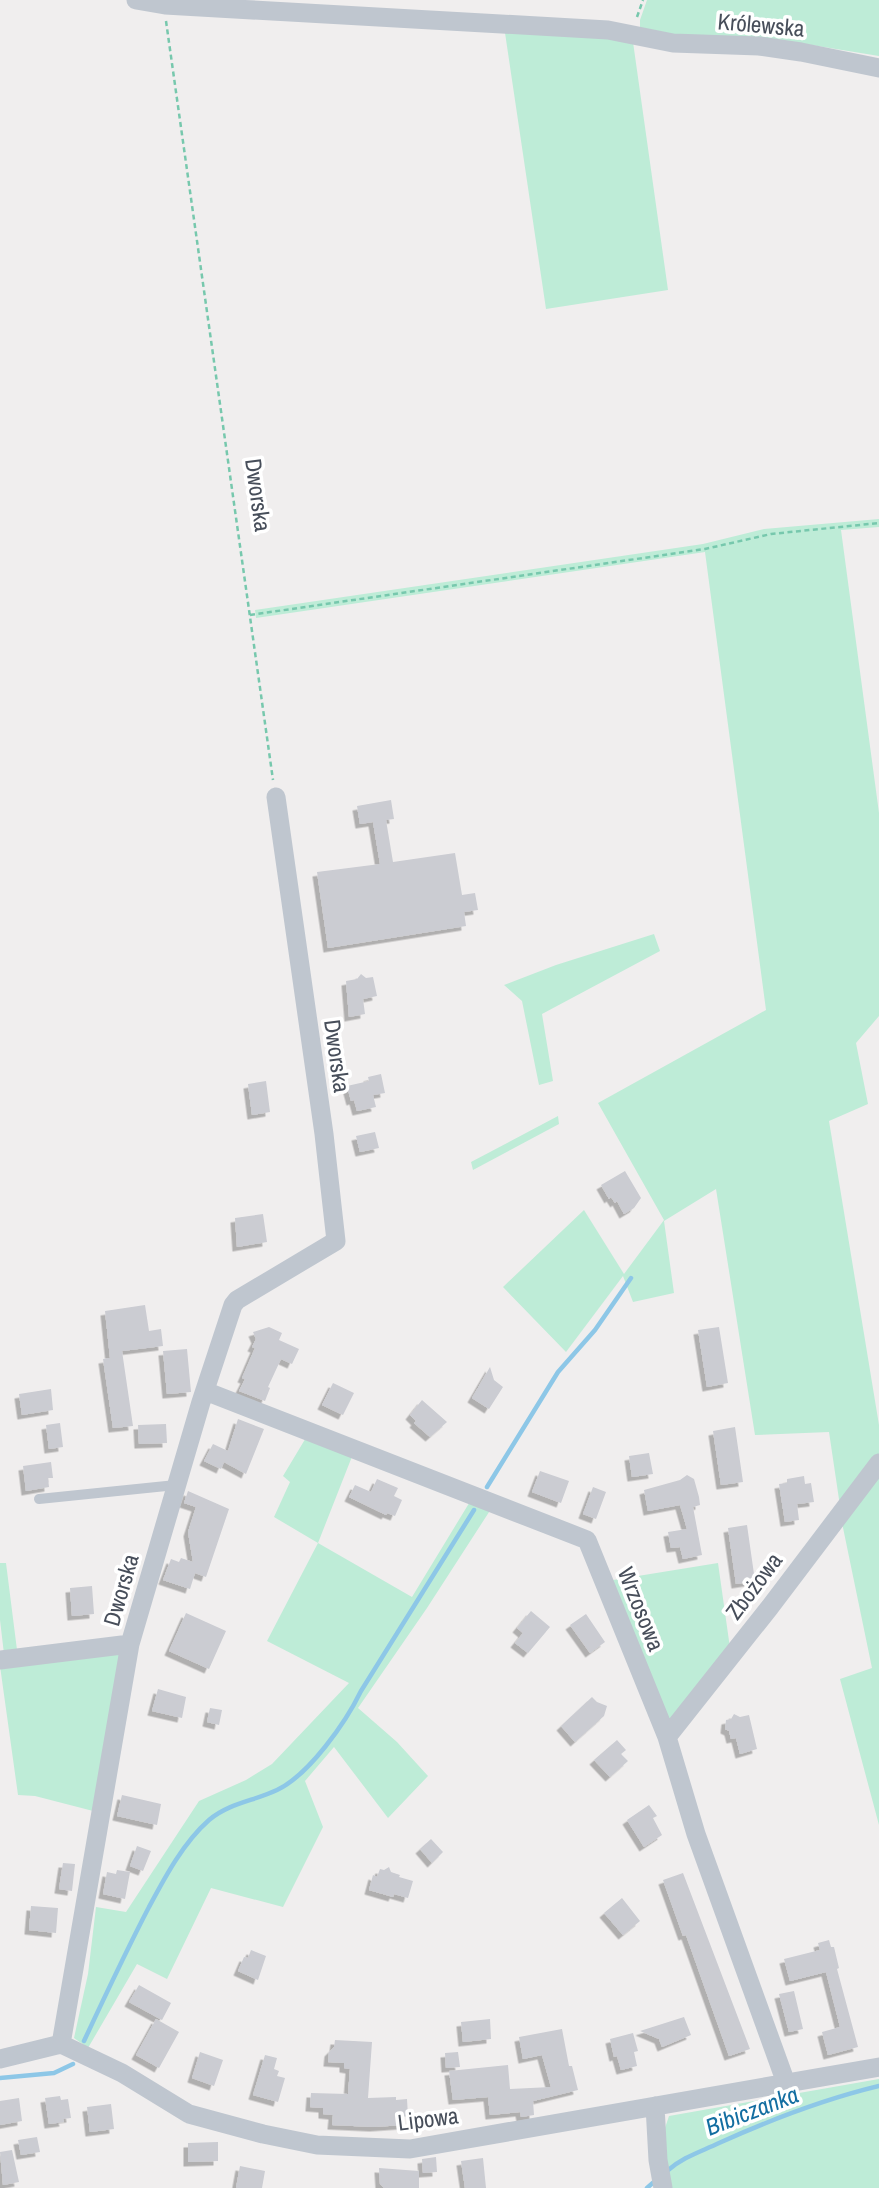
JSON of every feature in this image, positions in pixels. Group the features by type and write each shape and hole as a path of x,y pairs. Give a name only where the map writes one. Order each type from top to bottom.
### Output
{"street":[{"name":"Królewska","path":"136,0 165,5 305,6 608,30 673,43 780,49 879,68"},
{"name":"Dworska","path":"61,2044 130,1644 233,1305 237,1300 336,1241 324,1134 276,797"},
{"name":"Wrzosowa","path":"205,1391 587,1540 667,1737 688,1811 786,2083"},
{"name":"Zbożowa","path":"667,1737 879,1463"},
{"path":"0,1660 130,1644"},
{"path":"0,2059 61,2044"},
{"name":"Lipowa","path":"61,2044 122,2073 189,2114 317,2145 410,2149 879,2067"},
{"path":"655,2106 658,2160 663,2188"}],"lane":[{"path":"40,1499 177,1485"}],"path":[{"name":"Dworska","path":"165,5 276,797"},
{"path":"250,615 705,549 771,534 879,523"}],"green space":[{"path":"647,0 879,0 879,56 799,43 675,35 640,28"},
{"path":"504,26 633,42 668,290 546,309"},
{"path":"879,519 879,527 841,530 879,813 879,1016 856,1043 868,1104 829,1121 879,1425 879,1458 840,1506 829,1432 755,1435 716,1189 664,1221 674,1293 633,1302 623,1276 566,1352 503,1287 584,1210 624,1274 664,1220 598,1103 766,1010 705,552 256,618 255,610 703,544 764,529"},
{"path":"654,934 660,951 542,1014 553,1081 539,1085 522,1001 504,985 556,965"},
{"path":"558,1116 559,1124 473,1170 471,1162"},
{"path":"307,1436 353,1454 318,1543 274,1517 290,1482 283,1476"},
{"path":"879,1471 879,1825 840,1679 872,1668 841,1518"},
{"path":"471,1500 491,1509 358,1708 397,1742 428,1776 388,1818 334,1747 305,1781 323,1827 283,1907 211,1888 167,1979 137,1964 88,2048 74,2038 88,1974 96,1907 126,1912 199,1801 246,1780 272,1764 349,1683 267,1641 318,1543 412,1597"},
{"path":"0,1563 6,1563 17,1650 4,1654 0,1620"},
{"path":"718,1563 730,1648 671,1721 662,1718 607,1581"},
{"path":"124,1652 97,1812 35,1796 18,1795 0,1666"},
{"path":"879,2079 879,2188 671,2188 662,2137 669,2116"}],"building":[{"path":"391,800 394,819 386,820 393,862 455,853 462,895 475,893 478,910 464,912 466,926 328,948 317,872 380,864 373,822 360,824 357,806"},
{"path":"361,974 366,978 373,977 377,996 363,999 365,1014 349,1017 346,981 357,979"},
{"path":"381,1074 385,1093 373,1095 376,1107 357,1111 347,1086 369,1081 368,1077"},
{"path":"266,1081 270,1112 252,1115 248,1084"},
{"path":"375,1132 379,1148 360,1152 356,1136"},
{"path":"625,1171 641,1198 634,1208 624,1214 617,1201 615,1203 611,1197 609,1199 601,1185"},
{"path":"263,1214 267,1242 237,1247 235,1218"},
{"path":"145,1305 149,1331 161,1329 163,1346 122,1351 133,1426 113,1428 103,1359 110,1358 105,1311"},
{"path":"269,1327 282,1333 279,1340 299,1349 292,1364 281,1359 268,1387 270,1388 265,1401 239,1391 255,1348 252,1347 256,1339 253,1332"},
{"path":"719,1327 728,1383 707,1387 698,1330"},
{"path":"187,1349 191,1392 167,1394 163,1351"},
{"path":"490,1367 494,1380 503,1387 489,1409 472,1398"},
{"path":"333,1383 354,1393 343,1415 322,1405"},
{"path":"51,1389 53,1410 22,1415 19,1394"},
{"path":"422,1400 447,1422 430,1437 414,1423 416,1421 410,1415"},
{"path":"238,1419 264,1429 246,1474 224,1462 221,1469 204,1461 213,1444 228,1451"},
{"path":"60,1423 63,1447 49,1449 46,1425"},
{"path":"166,1424 167,1443 139,1444 138,1425"},
{"path":"735,1427 743,1482 721,1485 713,1431"},
{"path":"649,1453 653,1474 632,1477 629,1456"},
{"path":"51,1462 53,1478 48,1478 49,1487 26,1491 23,1466"},
{"path":"540,1471 569,1481 561,1503 532,1492"},
{"path":"687,1475 694,1479 699,1497 700,1505 693,1507 702,1555 683,1559 680,1547 671,1548 668,1532 687,1529 680,1505 648,1511 644,1490 680,1480"},
{"path":"804,1476 805,1484 811,1483 814,1502 797,1504 799,1520 785,1522 779,1484 787,1483 787,1479"},
{"path":"377,1479 398,1488 394,1496 402,1500 395,1516 386,1515 349,1497 355,1485 371,1492"},
{"path":"593,1487 606,1492 596,1519 583,1514"},
{"path":"188,1491 229,1509 206,1577 195,1573 190,1589 163,1580 171,1559 179,1562 181,1558 193,1562 188,1532 196,1507 184,1503"},
{"path":"747,1525 755,1581 736,1584 728,1528"},
{"path":"92,1586 94,1614 72,1616 70,1588"},
{"path":"531,1611 550,1627 528,1653 515,1643 523,1633 517,1628"},
{"path":"186,1613 226,1631 209,1669 169,1651"},
{"path":"586,1614 605,1642 590,1653 570,1625"},
{"path":"158,1689 186,1697 182,1718 152,1711"},
{"path":"592,1697 607,1706 604,1716 575,1742 561,1726"},
{"path":"210,1708 222,1710 219,1725 207,1722"},
{"path":"734,1714 740,1717 749,1715 757,1749 740,1754 736,1738 731,1739 729,1731 725,1729 726,1720 731,1719"},
{"path":"617,1740 626,1750 621,1754 628,1761 610,1777 594,1760"},
{"path":"122,1795 161,1804 157,1825 117,1816"},
{"path":"649,1805 657,1816 653,1818 662,1835 644,1847 627,1820"},
{"path":"431,1839 443,1852 432,1863 420,1849"},
{"path":"137,1846 151,1851 143,1871 130,1866"},
{"path":"63,1863 75,1864 72,1891 59,1889"},
{"path":"389,1867 391,1872 400,1875 399,1877 413,1881 408,1898 369,1890 373,1875 377,1877 380,1869"},
{"path":"117,1870 130,1872 125,1899 103,1894 107,1872 116,1874"},
{"path":"683,1873 750,2049 729,2056 686,1935 683,1936 663,1880"},
{"path":"622,1898 640,1921 623,1935 604,1913"},
{"path":"31,1906 58,1908 56,1933 29,1930"},
{"path":"829,1940 831,1947 834,1947 839,1968 837,1969 858,2047 828,2055 822,2032 840,2027 826,1972 790,1981 784,1959 820,1950 818,1943"},
{"path":"251,1950 266,1956 258,1980 238,1971 244,1957 248,1958"},
{"path":"139,1985 171,2003 162,2020 129,2002"},
{"path":"794,1991 803,2029 789,2032 779,1994"},
{"path":"684,2017 691,2035 662,2047 659,2039 640,2031"},
{"path":"156,2019 179,2032 159,2068 136,2055"},
{"path":"490,2019 491,2039 463,2042 461,2022"},
{"path":"562,2029 569,2066 572,2066 578,2090 533,2101 534,2115 521,2117 520,2112 490,2115 488,2097 453,2100 449,2071 508,2065 510,2089 551,2087 542,2055 523,2059 519,2037"},
{"path":"633,2033 638,2051 634,2052 637,2066 621,2070 617,2056 614,2057 610,2039"},
{"path":"335,2040 372,2042 368,2098 407,2099 408,2116 402,2117 403,2125 332,2125 333,2115 323,2114 323,2108 310,2107 311,2093 348,2094 350,2069 344,2068 344,2063 328,2062"},
{"path":"200,2052 223,2060 214,2086 192,2078"},
{"path":"458,2052 460,2067 446,2068 445,2053"},
{"path":"265,2055 277,2058 274,2069 279,2071 277,2076 285,2078 278,2102 253,2095"},
{"path":"60,2096 61,2100 68,2099 71,2118 49,2124 45,2098"},
{"path":"19,2098 22,2121 0,2125 0,2101"},
{"path":"111,2104 114,2129 90,2132 87,2107"},
{"path":"37,2137 40,2152 21,2155 18,2140"},
{"path":"218,2142 218,2161 188,2162 188,2143"},
{"path":"12,2150 19,2182 3,2185 0,2152"},
{"path":"436,2157 437,2172 423,2173 422,2159"},
{"path":"483,2158 486,2188 465,2188 461,2161"},
{"path":"240,2166 265,2171 262,2188 236,2188"},
{"path":"379,2168 419,2171 419,2188 384,2188 380,2184"}],"waterway":[{"path":"487,1487 558,1372 595,1330 631,1278"},
{"path":"84,2041 149,1907 183,1850 217,1814 277,1790 302,1773 314,1760 346,1717 474,1510"},
{"path":"0,2078 54,2073 73,2064"},
{"name":"Bibiczanka","path":"667,2171 692,2155 758,2126 879,2086"},
{"name":"Bibiczanka","path":"647,2188 655,2181"}]}
